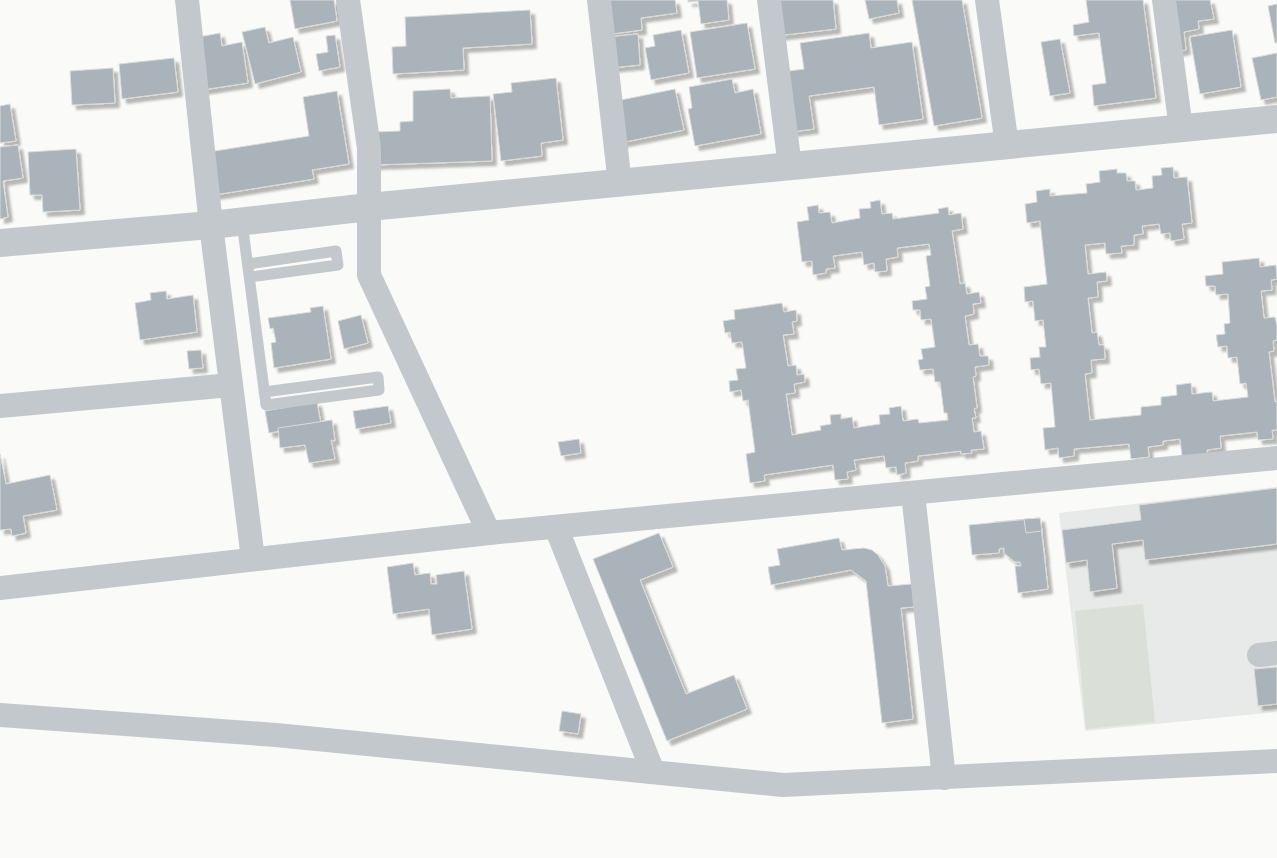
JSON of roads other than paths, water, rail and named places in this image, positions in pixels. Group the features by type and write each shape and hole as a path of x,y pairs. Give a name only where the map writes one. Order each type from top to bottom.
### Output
{"street":[{"path":"186,0 211,225 253,559"},
{"path":"348,0 369,148 369,275 489,533"},
{"path":"600,0 620,184"},
{"path":"768,0 790,167"},
{"path":"987,0 1007,146"},
{"path":"1164,0 1181,129"},
{"path":"0,243 211,225 369,207 1277,121"},
{"path":"0,406 231,385"},
{"path":"0,588 489,533 1277,458"},
{"path":"913,493 944,778"},
{"path":"556,527 653,772"},
{"path":"0,715 276,735 782,785 1277,761"}],"lane":[{"path":"242,222 250,277 264,392 266,405 379,390 378,377 264,392"},
{"path":"248,264 336,251 338,265 250,277"}]}
